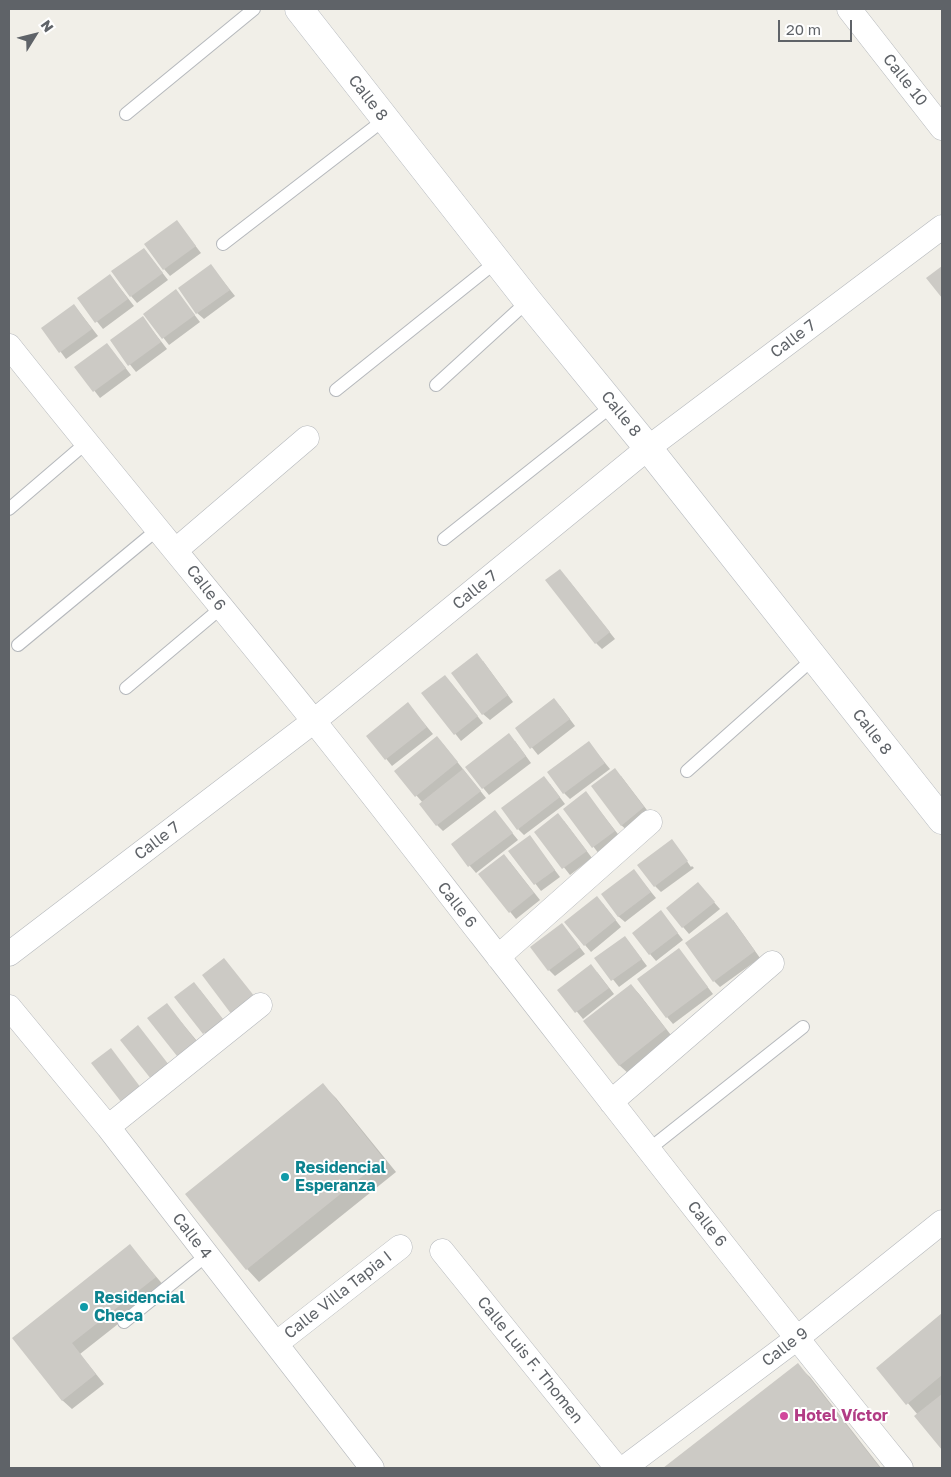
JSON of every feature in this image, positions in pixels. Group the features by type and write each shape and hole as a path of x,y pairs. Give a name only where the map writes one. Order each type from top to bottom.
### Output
{"street":[{"name":"Calle 8","path":"299,9 528,301 648,448 942,820"},
{"name":"Calle 10","path":"849,9 942,128"},
{"name":"Calle 7","path":"9,954 314,721 648,448 942,227"},
{"name":"Calle 6","path":"9,346 314,721 796,1339 901,1468"},
{"path":"176,550 307,438"},
{"path":"498,957 650,822"},
{"path":"611,1102 772,963"},
{"path":"108,1128 260,1005"},
{"name":"Calle 4","path":"9,1007 108,1128 372,1468"},
{"name":"Calle 9","path":"624,1468 796,1339 942,1222"},
{"name":"Calle Villa Tapia I","path":"276,1343 400,1247"},
{"name":"Calle Luis F. Thomen","path":"442,1251 617,1468"}],"lane":[{"path":"126,114 254,9"},
{"path":"223,244 385,119"},
{"path":"336,390 497,261"},
{"path":"436,384 528,301"},
{"path":"444,539 613,405"},
{"path":"9,508 86,443"},
{"path":"18,645 158,529"},
{"path":"126,688 222,608"},
{"path":"686,771 814,658"},
{"path":"648,1150 803,1027"},
{"path":"124,1322 207,1255"}],"building":[{"path":"177,220 196,246 163,270 144,244"},
{"path":"144,248 163,273 130,297 111,271"},
{"path":"211,264 230,290 196,314 178,288"},
{"path":"942,266 942,298 926,278"},
{"path":"110,274 128,299 95,323 77,298"},
{"path":"176,289 195,315 162,339 143,314"},
{"path":"74,304 92,329 59,353 41,328"},
{"path":"143,316 161,342 128,366 110,340"},
{"path":"107,343 126,368 93,392 74,367"},
{"path":"560,569 610,632 595,644 545,580"},
{"path":"477,653 508,695 482,715 451,673"},
{"path":"445,675 478,716 454,735 421,693"},
{"path":"554,698 570,719 530,749 515,728"},
{"path":"408,702 427,727 385,760 366,736"},
{"path":"509,733 526,756 482,789 465,767"},
{"path":"437,736 458,762 415,797 394,771"},
{"path":"589,741 605,763 563,794 547,772"},
{"path":"615,768 644,807 621,826 591,786"},
{"path":"463,769 481,791 436,826 419,804"},
{"path":"544,776 560,797 517,830 501,808"},
{"path":"586,791 615,831 592,848 563,809"},
{"path":"495,810 513,833 468,867 451,844"},
{"path":"558,813 587,851 562,869 534,832"},
{"path":"530,835 555,870 534,885 508,851"},
{"path":"672,839 688,861 654,887 637,865"},
{"path":"504,854 534,893 509,913 478,874"},
{"path":"634,869 651,892 618,917 601,894"},
{"path":"698,882 715,902 682,928 666,908"},
{"path":"597,896 616,920 584,946 564,922"},
{"path":"661,910 678,933 649,955 632,933"},
{"path":"727,912 755,951 713,982 685,943"},
{"path":"562,923 580,947 548,971 530,947"},
{"path":"625,936 642,959 611,981 594,958"},
{"path":"679,948 708,987 666,1018 637,979"},
{"path":"224,958 255,997 232,1015 202,975"},
{"path":"591,964 609,988 575,1013 557,990"},
{"path":"194,982 223,1019 203,1034 174,997"},
{"path":"631,984 666,1029 619,1066 583,1021"},
{"path":"167,1003 196,1041 177,1056 147,1018"},
{"path":"138,1025 169,1065 151,1079 120,1040"},
{"path":"111,1048 141,1088 122,1103 91,1063"},
{"name":"Residencial Esperanza","path":"323,1083 384,1159 246,1270 185,1194"},
{"name":"Residencial Checa","path":"130,1244 156,1277 72,1343 96,1374 62,1401 12,1338"},
{"path":"942,1313 942,1375 906,1405 876,1368"},
{"name":"Hotel Víctor","path":"798,1363 880,1468 663,1468"},
{"path":"942,1394 942,1450 914,1416"}],"place":[{"name":"Residencial Esperanza","path":"285,1177"},
{"name":"Residencial Checa","path":"84,1307"},
{"name":"Hotel Víctor","path":"784,1416"}]}
